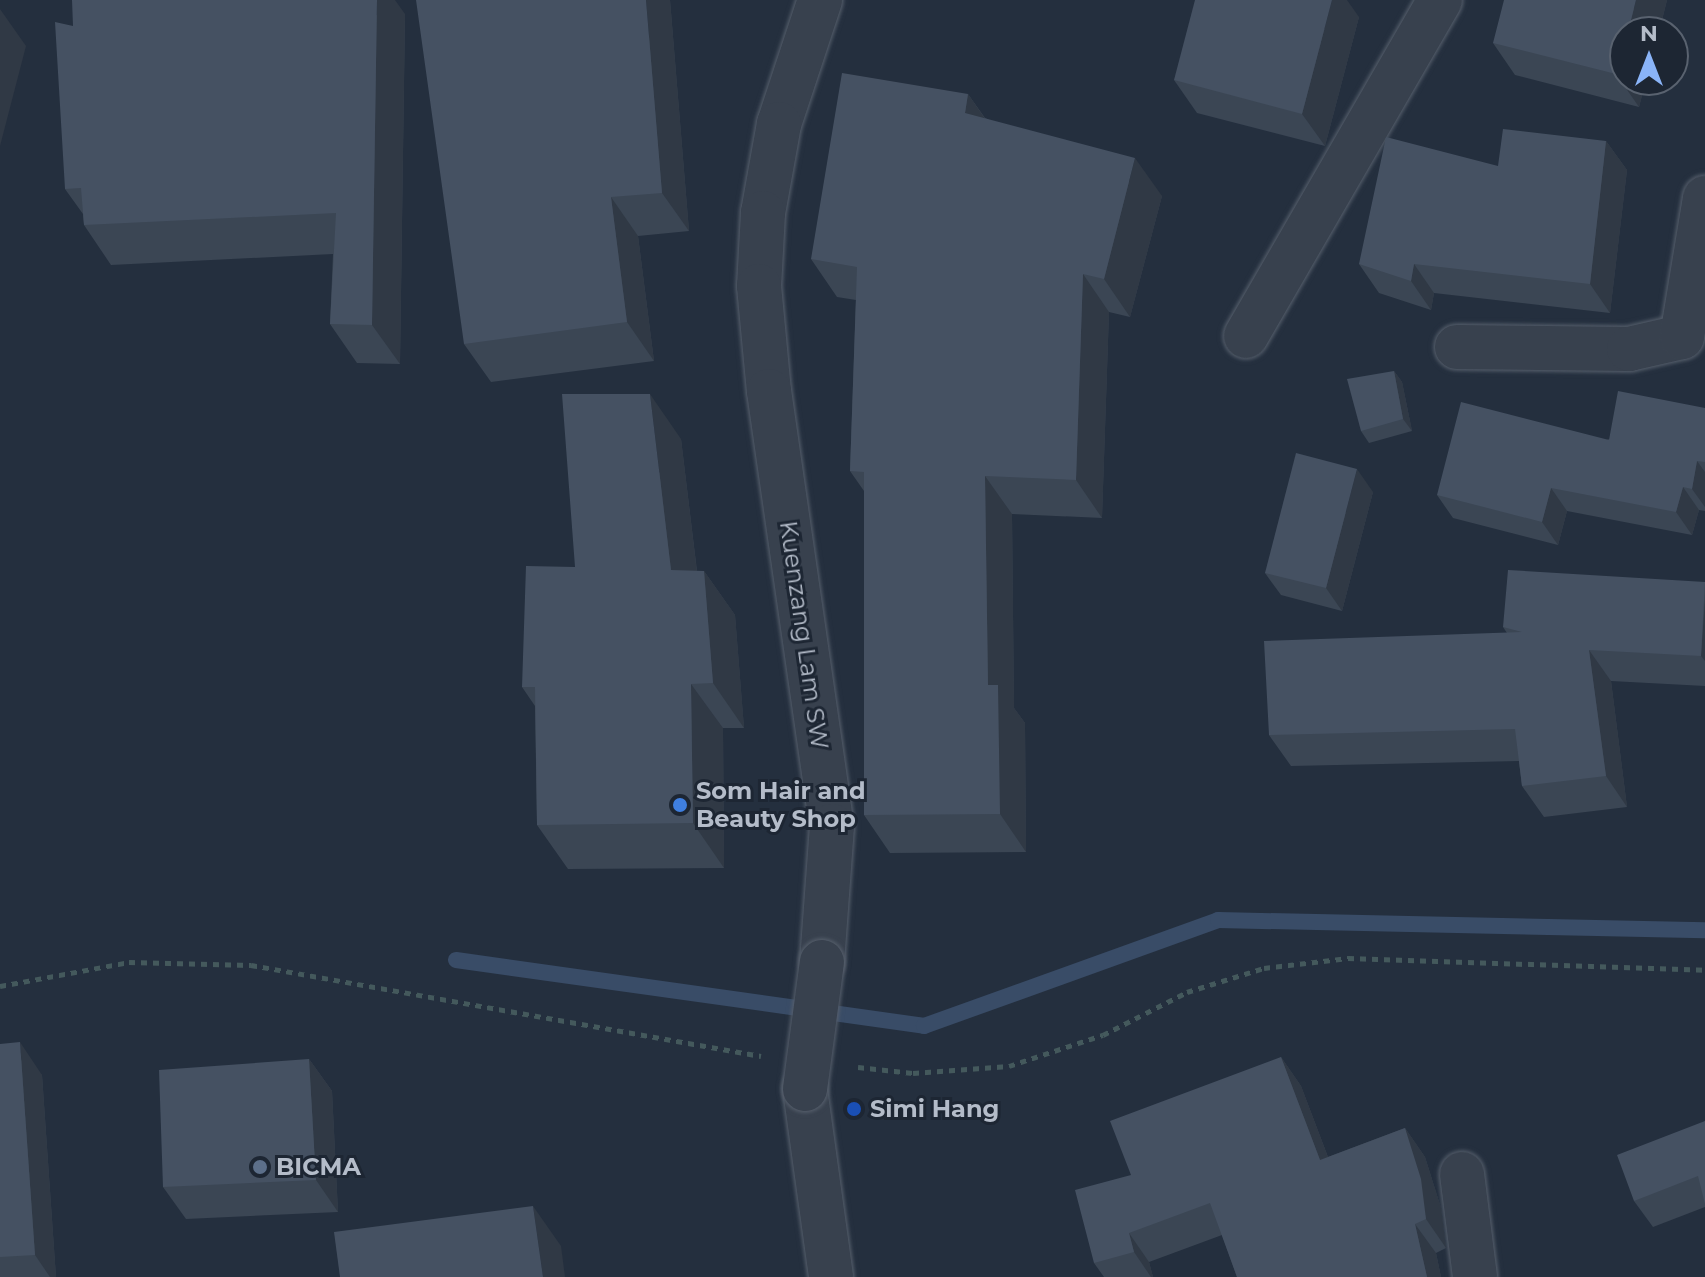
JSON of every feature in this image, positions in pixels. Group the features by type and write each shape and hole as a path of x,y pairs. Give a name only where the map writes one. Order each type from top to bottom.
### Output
{"street":[{"name":"Kuenzang Lam SW","path":"820,0 779,124 763,213 759,286 769,391 832,826 822,962 805,1089 831,1277"},
{"path":"1246,336 1440,0"},
{"path":"1457,347 1629,349 1682,337 1705,198"},
{"path":"1462,1174 1475,1277"}],"building":[{"path":"72,0 377,0 372,325 330,324 336,213 84,225 81,188 65,189 55,22 73,26"},
{"path":"416,0 646,0 662,193 611,197 627,322 464,344"},
{"path":"1195,0 1332,0 1302,114 1174,80"},
{"path":"1504,0 1636,0 1632,16 1609,16 1609,72 1493,43"},
{"path":"842,73 968,94 965,113 1135,158 1104,279 1083,274 1076,480 985,476 988,685 998,685 1000,814 864,815 864,472 850,471 857,267 811,259"},
{"path":"1503,129 1606,141 1590,284 1414,264 1411,281 1359,264 1386,137 1498,166"},
{"path":"1394,371 1403,419 1361,431 1347,379"},
{"path":"1618,391 1705,408 1705,462 1697,461 1692,489 1683,487 1676,512 1551,488 1542,522 1437,495 1461,402 1609,440"},
{"path":"562,394 650,394 671,570 704,571 713,683 691,684 693,823 537,825 535,687 522,687 526,566 575,567"},
{"path":"1296,453 1357,469 1326,588 1265,573"},
{"path":"1508,570 1705,582 1701,656 1589,650 1606,776 1522,786 1515,729 1269,735 1264,641 1522,632 1503,627"},
{"path":"20,1042 35,1255 0,1257 0,1044"},
{"path":"1281,1057 1320,1160 1405,1128 1421,1179 1426,1219 1415,1224 1427,1277 1237,1277 1210,1203 1129,1233 1134,1252 1094,1263 1075,1190 1131,1175 1110,1121"},
{"path":"309,1059 316,1180 163,1187 159,1070"},
{"path":"1705,1121 1705,1204 1698,1176 1634,1201 1617,1155"},
{"path":"533,1206 543,1277 340,1277 334,1232"}],"waterway":[{"path":"456,960 924,1026 1218,920 1705,930"}],"place":[{"name":"Som Hair and Beauty Shop","path":"680,805"},
{"name":"Simi Hang","path":"854,1109"},
{"name":"BICMA","path":"260,1167"}]}
